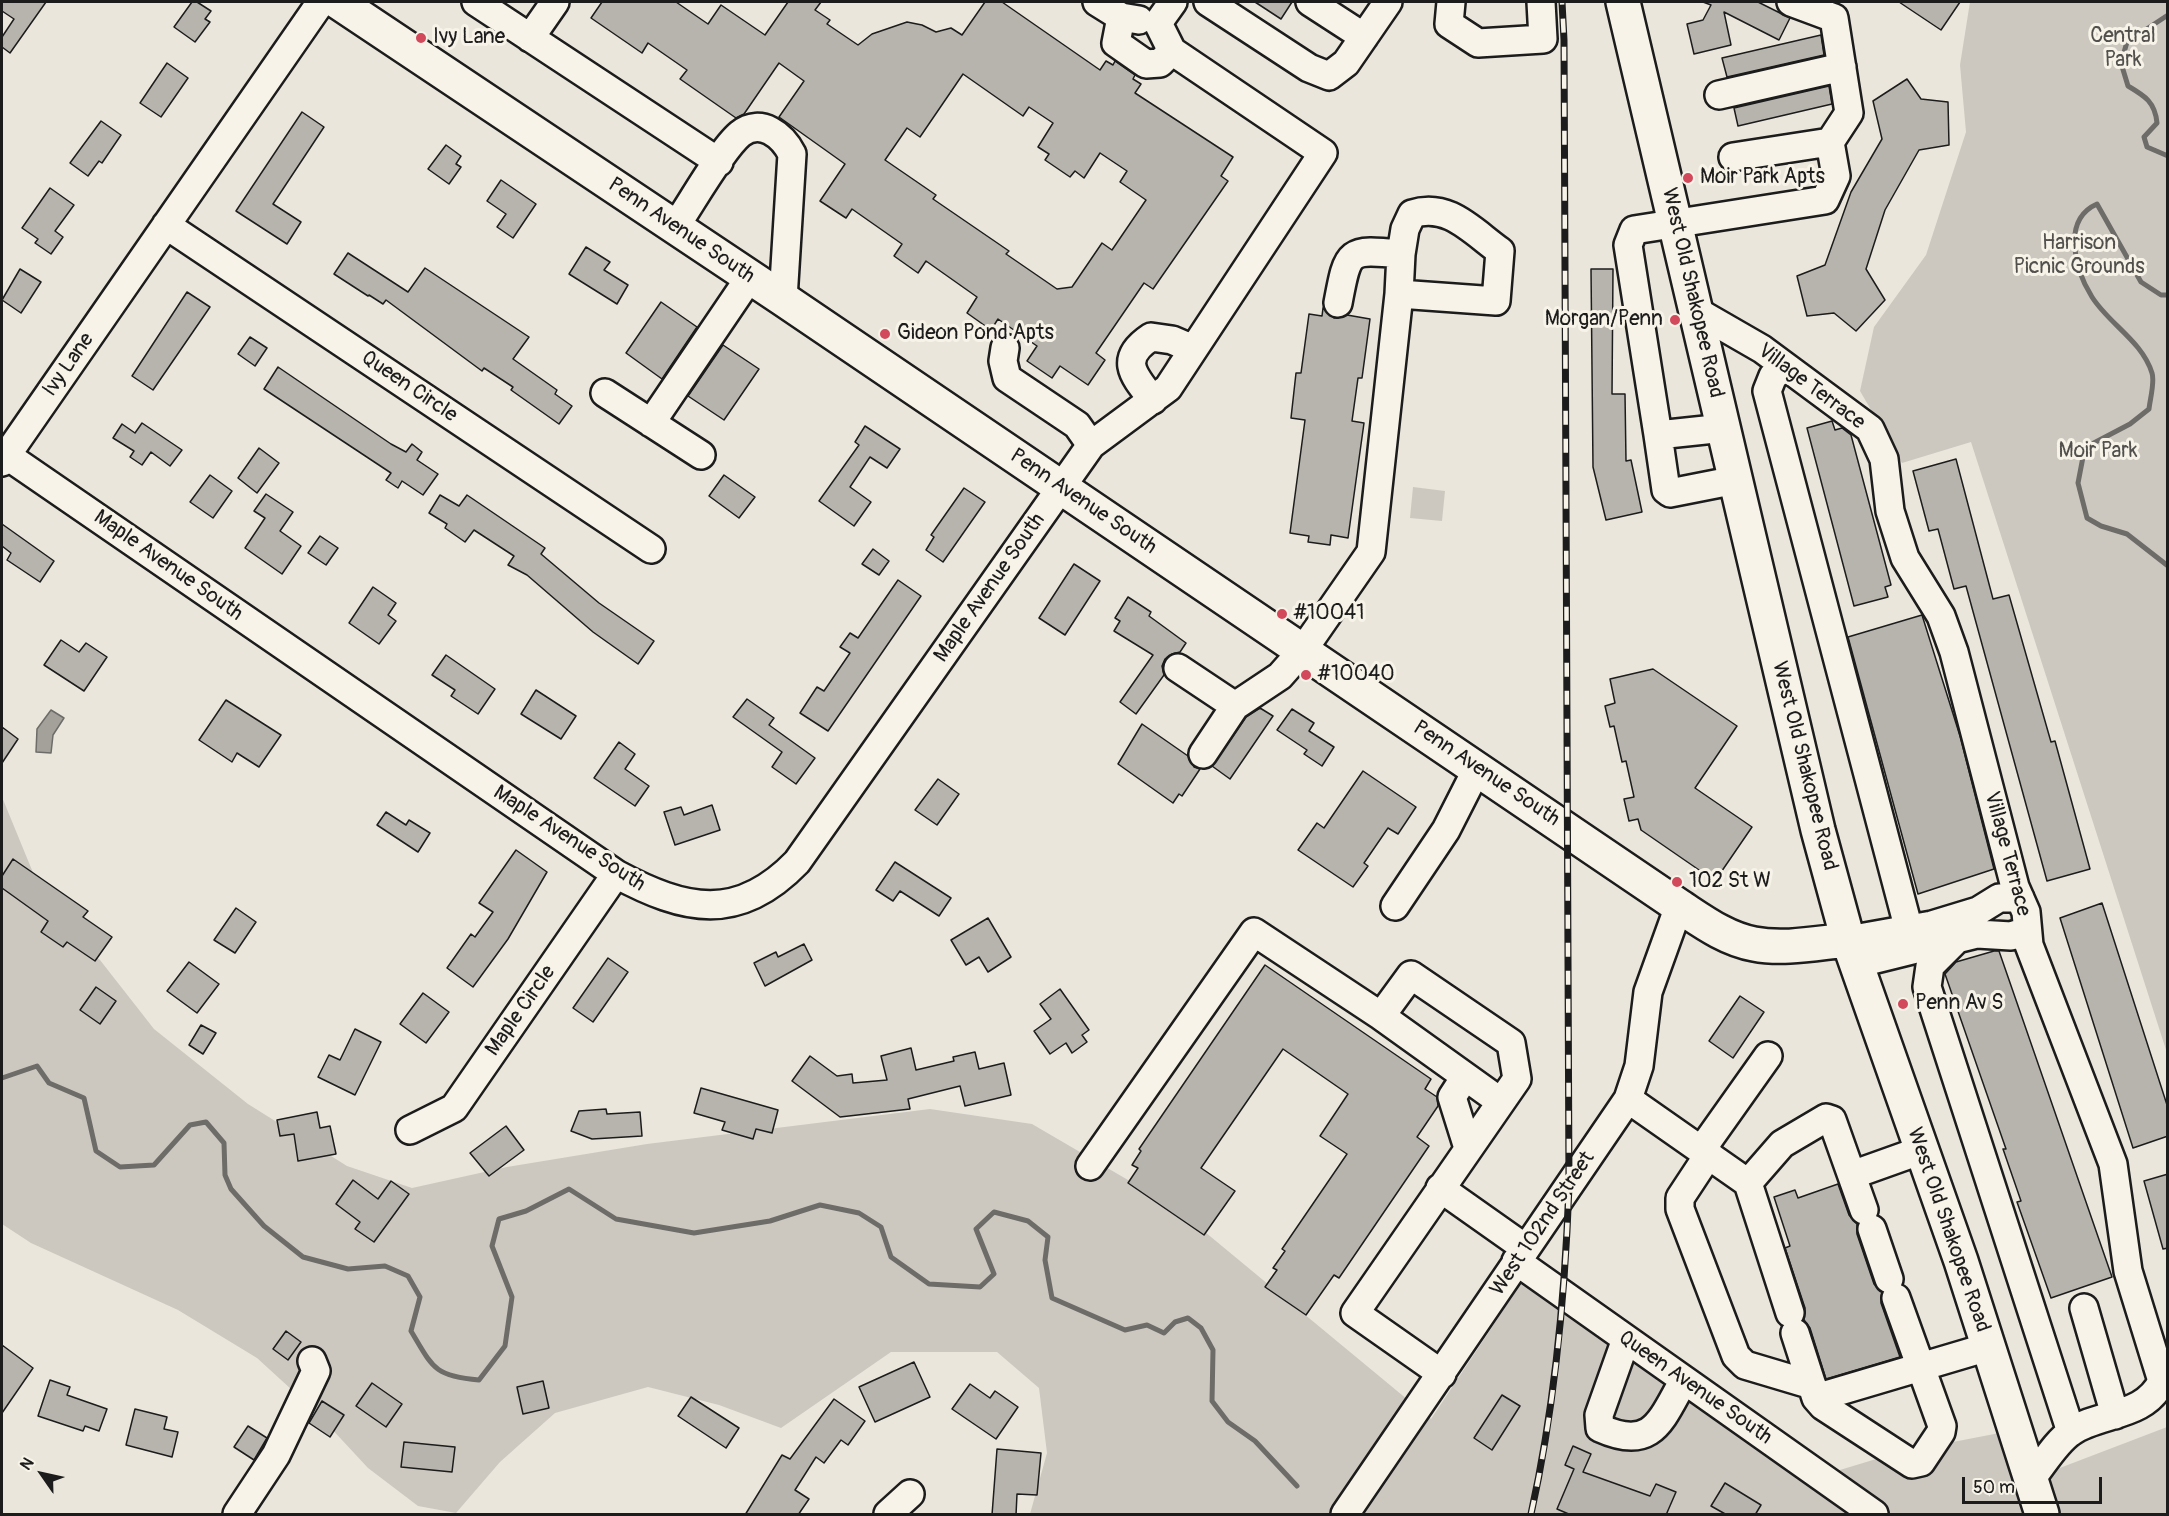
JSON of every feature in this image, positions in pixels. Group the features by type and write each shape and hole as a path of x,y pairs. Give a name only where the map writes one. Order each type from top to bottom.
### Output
{"main road":[{"name":"Penn Avenue South","path":"338,2 783,299 1679,906 1719,931 1754,944 1852,952"},
{"name":"West Old Shakopee Road","path":"1623,2 1818,830 1852,952 1922,1150 2042,1515"}],"street":[{"name":"Ivy Lane","path":"4,458 321,2"},
{"path":"476,2 719,162"},
{"path":"530,38 555,2"},
{"path":"1097,2 1121,17 1165,12 1172,51 1160,63 1146,64 1116,43 1121,17"},
{"path":"1208,2 1309,68 1329,76 1346,63 1388,2"},
{"path":"1310,2 1364,37"},
{"path":"1451,2 1449,24 1478,43 1543,39 1541,2"},
{"path":"1736,480 1670,493 1666,490 1628,245 1634,230 1825,200 1836,176 1830,142 1849,113 1834,18 1791,2"},
{"name":"Maple Avenue South","path":"4,458 616,874 647,891 676,901 704,905 730,904 756,895 778,882 797,862 1092,445 1168,388 1323,153 1172,51"},
{"path":"1719,95 1842,67"},
{"path":"675,227 741,134 754,128 769,129 784,139 792,154 783,299"},
{"path":"1734,157 1830,142"},
{"path":"1203,754 1235,706 1280,676 1303,650 1371,552 1399,294 1401,254 1405,229 1412,214 1427,209 1444,211 1500,251 1496,301 1399,294"},
{"name":"Queen Circle","path":"166,225 651,549"},
{"path":"1338,303 1343,273 1350,259 1363,250 1401,254"},
{"path":"651,423 750,277"},
{"name":"Village Terrace","path":"1696,311 1762,349 1870,429 1884,459 1890,511 1905,558 1941,616 1954,652 2020,898 2026,912 2026,931 2113,1164 2128,1271 2162,1381 2158,1391 2138,1406 2071,1432"},
{"path":"1153,400 1134,376 1131,360 1137,346 1151,337 1172,340 1193,349"},
{"path":"1005,348 1003,361 1007,378 1077,425 1092,445"},
{"path":"1786,367 1773,376 1767,391 1910,930"},
{"path":"605,393 701,455"},
{"path":"1658,435 1724,428"},
{"path":"1178,668 1235,706"},
{"path":"1395,906 1446,830 1477,769"},
{"name":"Maple Circle","path":"410,1130 454,1108 616,874"},
{"path":"1852,952 1910,930 1978,911 1999,898 2020,898"},
{"name":"West 102nd Street","path":"1345,1515 1628,1099 1639,1066 1648,992 1679,906"},
{"path":"1852,952 1958,939 1977,934 2011,936 2026,931"},
{"path":"1090,1166 1254,932 1381,1016 1501,1102"},
{"path":"1958,939 1930,966 1927,987 2071,1432 2031,1479"},
{"path":"1381,1016 1411,975 1511,1043 1517,1079 1355,1313 1442,1374"},
{"path":"1768,1056 1705,1152 1680,1198 1680,1209 1736,1356 1745,1365 1814,1391 1920,1367 1988,1347"},
{"path":"1465,1077 1452,1097 1468,1148"},
{"path":"1628,1099 1748,1183 1814,1391 1823,1406 1912,1464 1921,1462 1941,1432 1942,1426 1832,1120 1826,1118 1782,1144 1748,1183"},
{"path":"1852,1175 1922,1150"},
{"name":"Queen Avenue South","path":"1440,1188 1626,1339 1874,1515"},
{"path":"2084,1308 2115,1415"},
{"path":"1626,1339 1599,1415 1600,1428 1620,1437 1640,1437 1658,1426 1684,1380"},
{"path":"237,1515 290,1429 316,1371 312,1361"},
{"path":"888,1515 910,1494"}],"green space":[{"path":"1970,2 2167,2 2167,1053 1971,442 1902,463 1860,391 1874,327 1926,255 1966,132 1960,65"},
{"path":"1413,487 1445,491 1442,521 1410,518"},
{"path":"2,797 52,919 100,960 154,1029 248,1104 347,1166 412,1188 507,1167 647,1144 930,1109 1032,1124 1176,1208 1431,1419 1530,1270 1830,1473 1896,1453 2015,1430 2031,1479 2167,1427 2167,1514 1030,1514 1047,1453 1039,1388 997,1352 891,1352 781,1428 719,1405 648,1387 555,1413 500,1462 456,1513 418,1506 368,1468 315,1411 257,1358 178,1310 31,1243 2,1224"}],"shaded area":[{"path":"51,710 64,718 53,735 51,753 36,752 37,729"}],"building":[{"path":"2,2 46,2 10,53 2,47 2,37 14,19 2,11"},
{"path":"192,2 197,2 211,11 205,19 210,22 195,42 174,27"},
{"path":"602,2 676,2 708,24 721,5 765,35 788,2 821,2 815,10 830,20 827,24 858,45 872,34 907,22 922,25 936,32 951,28 962,35 985,2 1002,2 1100,70 1106,61 1113,65 1115,61 1135,75 1133,79 1141,84 1135,93 1233,157 1221,176 1228,181 1153,289 1144,283 1096,353 1105,360 1088,385 1060,366 1052,378 1027,361 1037,346 998,319 991,330 967,313 977,297 926,261 918,273 894,256 902,244 852,209 846,218 820,201 845,164 779,117 804,81 779,63 744,114 736,118 680,79 687,70 648,43 642,53 591,18","holes":["963,74 1023,116 1029,107 1053,123 1038,147 1049,154 1045,160 1070,177 1075,171 1084,178 1100,153 1127,171 1120,182 1146,200 1112,250 1102,243 1072,287 1057,289 1006,254 1009,251 933,199 936,195 885,160 907,128 920,137"]},
{"path":"1255,2 1292,2 1281,19"},
{"path":"1703,2 1758,2 1790,18 1779,40 1724,12 1731,45 1694,54 1687,24 1703,20 1711,5"},
{"path":"1899,2 1960,2 1941,30"},
{"path":"1821,35 1824,55 1727,77 1722,58"},
{"path":"167,63 188,78 161,117 140,103"},
{"path":"1907,79 1921,99 1948,102 1949,145 1919,150 1885,210 1866,269 1885,300 1856,331 1834,313 1807,316 1797,276 1825,265 1851,192 1882,139 1873,101"},
{"path":"1829,86 1832,104 1738,126 1734,108"},
{"path":"302,112 324,127 273,204 301,222 287,244 236,211"},
{"path":"101,121 121,135 102,163 99,161 88,176 70,163"},
{"path":"446,145 461,156 456,164 461,167 449,184 428,169"},
{"path":"501,180 536,204 513,238 497,227 506,214 487,201"},
{"path":"50,188 74,205 55,231 63,237 51,254 35,243 38,239 22,228"},
{"path":"586,247 610,262 604,270 628,285 617,304 569,274"},
{"path":"348,253 408,292 425,268 529,337 513,359 557,390 555,394 572,406 559,424 511,390 513,387 484,368 482,371 386,300 383,304 334,274"},
{"path":"20,269 41,282 21,313 2,300"},
{"path":"1591,269 1613,269 1612,394 1625,394 1626,461 1631,460 1642,512 1606,520 1593,467"},
{"path":"187,292 210,307 153,390 132,376"},
{"path":"661,302 697,327 662,379 626,353"},
{"path":"1323,308 1334,318 1347,315 1370,319 1362,378 1358,378 1352,421 1364,423 1348,538 1331,535 1330,545 1308,542 1309,536 1290,533 1305,420 1291,418 1296,373 1301,373 1309,314 1322,316"},
{"path":"250,337 267,348 255,366 238,354"},
{"path":"723,345 759,369 724,420 688,396"},
{"path":"278,367 391,444 406,452 412,444 422,452 417,460 438,474 423,495 402,481 398,488 386,480 391,473 264,389"},
{"path":"1832,421 1835,430 1842,428 1851,435 1891,585 1885,587 1888,597 1854,606 1807,428"},
{"path":"142,423 182,450 170,466 151,452 142,465 130,457 134,451 113,438 122,424 135,433"},
{"path":"865,426 900,449 887,468 870,457 850,487 871,502 854,526 819,501 859,445 855,442"},
{"path":"259,448 279,463 257,493 238,478"},
{"path":"1956,459 1993,599 2009,595 2051,742 2055,741 2090,869 2047,881 1966,586 1954,589 1938,529 1929,531 1913,471"},
{"path":"210,475 232,491 213,518 190,502"},
{"path":"724,475 755,497 739,518 709,496"},
{"path":"964,488 985,502 943,562 926,550 934,537 931,535"},
{"path":"266,494 293,512 280,531 301,546 282,574 245,548 265,518 254,511"},
{"path":"440,495 459,506 467,495 545,548 541,554 599,603 654,641 638,664 593,632 527,575 508,565 514,556 474,530 465,542 445,528 447,524 429,513"},
{"path":"2,524 54,561 40,582 7,560 11,553 2,546"},
{"path":"320,536 338,548 326,565 308,553"},
{"path":"873,549 889,561 879,575 862,564"},
{"path":"1074,564 1100,581 1065,635 1039,618"},
{"path":"898,580 921,596 828,731 800,713 817,687 824,691 850,653 840,647 850,633 858,638"},
{"path":"373,587 396,603 388,615 396,621 379,644 349,623"},
{"path":"1128,597 1151,612 1149,616 1186,643 1180,652 1165,659 1162,666 1164,675 1136,714 1120,702 1153,655 1114,631 1120,621 1115,618"},
{"path":"1922,615 1960,736 1994,869 1918,894 1848,637"},
{"path":"61,640 79,652 86,643 107,657 84,691 44,665"},
{"path":"446,655 495,689 478,714 451,696 455,690 432,675"},
{"path":"1653,669 1737,726 1695,788 1752,827 1715,881 1641,830 1638,819 1629,821 1624,799 1634,797 1626,761 1622,762 1614,726 1610,727 1605,706 1615,703 1610,679"},
{"path":"536,690 576,716 561,739 521,714"},
{"path":"747,699 774,718 769,725 815,758 796,784 772,767 782,752 733,717"},
{"path":"226,700 281,735 259,767 237,753 232,762 199,740"},
{"path":"1260,708 1273,716 1230,779 1212,766 1246,717"},
{"path":"1292,709 1314,723 1309,731 1334,747 1322,766 1304,754 1307,750 1277,730"},
{"path":"1142,724 1188,756 1194,767 1200,769 1182,796 1179,794 1173,803 1118,764"},
{"path":"2,727 18,739 2,763"},
{"path":"619,742 635,754 625,769 649,786 635,806 594,778"},
{"path":"1363,771 1416,807 1398,834 1388,828 1364,863 1368,866 1353,887 1298,850 1317,823 1324,828"},
{"path":"938,779 959,794 937,825 915,810"},
{"path":"712,805 720,830 675,845 664,812 681,807 684,815"},
{"path":"386,812 406,825 409,820 430,833 418,852 377,825"},
{"path":"516,850 547,872 508,939 473,987 447,968 471,934 475,937 493,912 479,903"},
{"path":"13,859 88,911 83,917 112,937 95,961 67,942 63,947 41,932 48,921 2,888 2,876"},
{"path":"895,862 951,898 939,916 900,891 893,901 876,890"},
{"path":"2102,903 2168,1108 2168,1136 2133,1148 2060,918"},
{"path":"236,908 256,922 235,953 214,940"},
{"path":"988,918 1011,957 988,972 979,957 966,965 951,940"},
{"path":"804,944 812,960 765,986 754,963 776,952 778,957"},
{"path":"1999,951 2112,1277 2051,1298 2017,1202 2021,1201 2003,1149 2006,1149 1945,974 1956,962"},
{"path":"608,958 628,972 593,1022 573,1008"},
{"path":"189,962 219,984 197,1013 167,991"},
{"path":"1265,965 1431,1079 1425,1089 1437,1097 1438,1106 1417,1137 1429,1146 1339,1278 1334,1275 1306,1315 1265,1287 1277,1270 1273,1268 1285,1251 1282,1249 1347,1154 1320,1136 1348,1094 1283,1049 1201,1168 1235,1191 1204,1235 1128,1183 1138,1168 1132,1165 1141,1151 1139,1149"},
{"path":"96,987 116,1001 100,1024 80,1010"},
{"path":"1060,989 1089,1030 1082,1035 1087,1042 1072,1053 1066,1043 1050,1054 1034,1031 1051,1019 1040,1004"},
{"path":"423,993 449,1012 426,1043 400,1024"},
{"path":"1740,996 1764,1012 1733,1058 1709,1041"},
{"path":"201,1025 216,1033 203,1054 189,1045"},
{"path":"355,1029 381,1042 355,1095 318,1077 329,1055 340,1060"},
{"path":"911,1048 916,1070 954,1061 953,1057 975,1052 979,1069 1004,1063 1011,1095 965,1106 960,1086 908,1099 910,1109 840,1117 792,1081 810,1056 837,1076 852,1074 853,1083 887,1080 881,1056"},
{"path":"701,1088 778,1110 772,1133 756,1129 753,1139 722,1130 725,1122 694,1113"},
{"path":"606,1109 607,1114 640,1112 642,1136 592,1139 571,1131 579,1111"},
{"path":"317,1112 320,1128 330,1126 336,1154 298,1161 294,1134 280,1136 277,1120"},
{"path":"506,1126 524,1150 489,1176 470,1153"},
{"path":"2168,1174 2168,1248 2163,1249 2144,1181"},
{"path":"353,1180 378,1199 391,1181 409,1194 374,1242 355,1229 360,1222 336,1204"},
{"path":"1838,1184 1849,1215 1857,1224 1857,1234 1874,1284 1882,1292 1881,1303 1900,1357 1826,1379 1810,1328 1804,1320 1805,1308 1785,1248 1790,1246 1774,1197 1795,1190 1798,1198"},
{"path":"286,1331 301,1342 288,1360 273,1349"},
{"path":"2,1345 33,1368 2,1413"},
{"path":"914,1362 930,1397 875,1422 859,1387"},
{"path":"50,1380 70,1387 67,1395 107,1409 99,1431 85,1426 83,1431 38,1416"},
{"path":"543,1381 549,1408 523,1414 517,1387"},
{"path":"372,1383 402,1404 386,1427 356,1406"},
{"path":"970,1384 990,1398 995,1391 1018,1407 996,1439 952,1409"},
{"path":"1502,1395 1520,1406 1492,1450 1474,1438"},
{"path":"691,1397 739,1428 726,1448 678,1416"},
{"path":"834,1399 865,1421 848,1445 841,1440 824,1463 816,1457 795,1490 809,1499 798,1515 745,1515 782,1455 790,1459"},
{"path":"322,1401 344,1415 330,1437 309,1423"},
{"path":"135,1409 167,1417 164,1429 178,1432 172,1457 126,1445"},
{"path":"248,1426 267,1438 254,1460 234,1447"},
{"path":"404,1442 455,1447 452,1472 401,1467"},
{"path":"1573,1446 1591,1454 1583,1472 1650,1496 1656,1484 1676,1492 1666,1515 1571,1515 1557,1509 1574,1469 1565,1465"},
{"path":"997,1449 1041,1453 1037,1495 1017,1494 1016,1515 992,1515"},
{"path":"1725,1483 1761,1505 1755,1515 1727,1515 1711,1506"}],"waterway":[{"path":"2168,15 2127,42 2121,63 2128,86 2144,97 2156,116 2157,123 2144,137 2147,147 2168,156"},
{"path":"2168,295 2161,295 2141,282 2097,204 2086,211 2075,233 2077,260 2086,286 2099,307 2141,351 2152,373 2153,381 2149,409 2130,424 2090,445 2083,457 2078,483 2087,518 2101,526 2127,534 2168,566"},
{"path":"2,1078 37,1066 49,1083 84,1098 96,1151 120,1167 154,1165 190,1125 206,1122 224,1143 225,1175 231,1189 264,1226 303,1257 348,1269 385,1266 408,1276 420,1297 411,1331 436,1368 452,1376 464,1378 479,1380 505,1346 512,1297 492,1246 499,1219 526,1211 569,1189 616,1219 694,1233 770,1221 820,1205 859,1213 881,1227 891,1257 929,1284 980,1287 994,1274 976,1229 994,1212 1028,1221 1048,1237 1045,1260 1052,1298 1125,1330 1147,1325 1164,1333 1175,1322 1188,1318 1201,1328 1213,1350 1212,1401 1228,1422 1255,1441 1297,1486"}],"railway":[{"path":"1531,1514 1558,1351 1569,1186 1562,2"}],"place":[{"name":"Ivy Lane","path":"421,38"},
{"name":"Moir Park Apts","path":"1688,178"},
{"name":"Morgan/Penn","path":"1675,320"},
{"name":"Gideon Pond Apts","path":"885,334"},
{"name":"#10041","path":"1282,614"},
{"name":"#10040","path":"1306,675"},
{"name":"102 St W","path":"1677,882"},
{"name":"Penn Av S","path":"1903,1004"}],"park label":[{"name":"Central Park","path":"2123,49"},
{"name":"Harrison Picnic Grounds","path":"2079,256"},
{"name":"Moir Park","path":"2098,452"}]}
